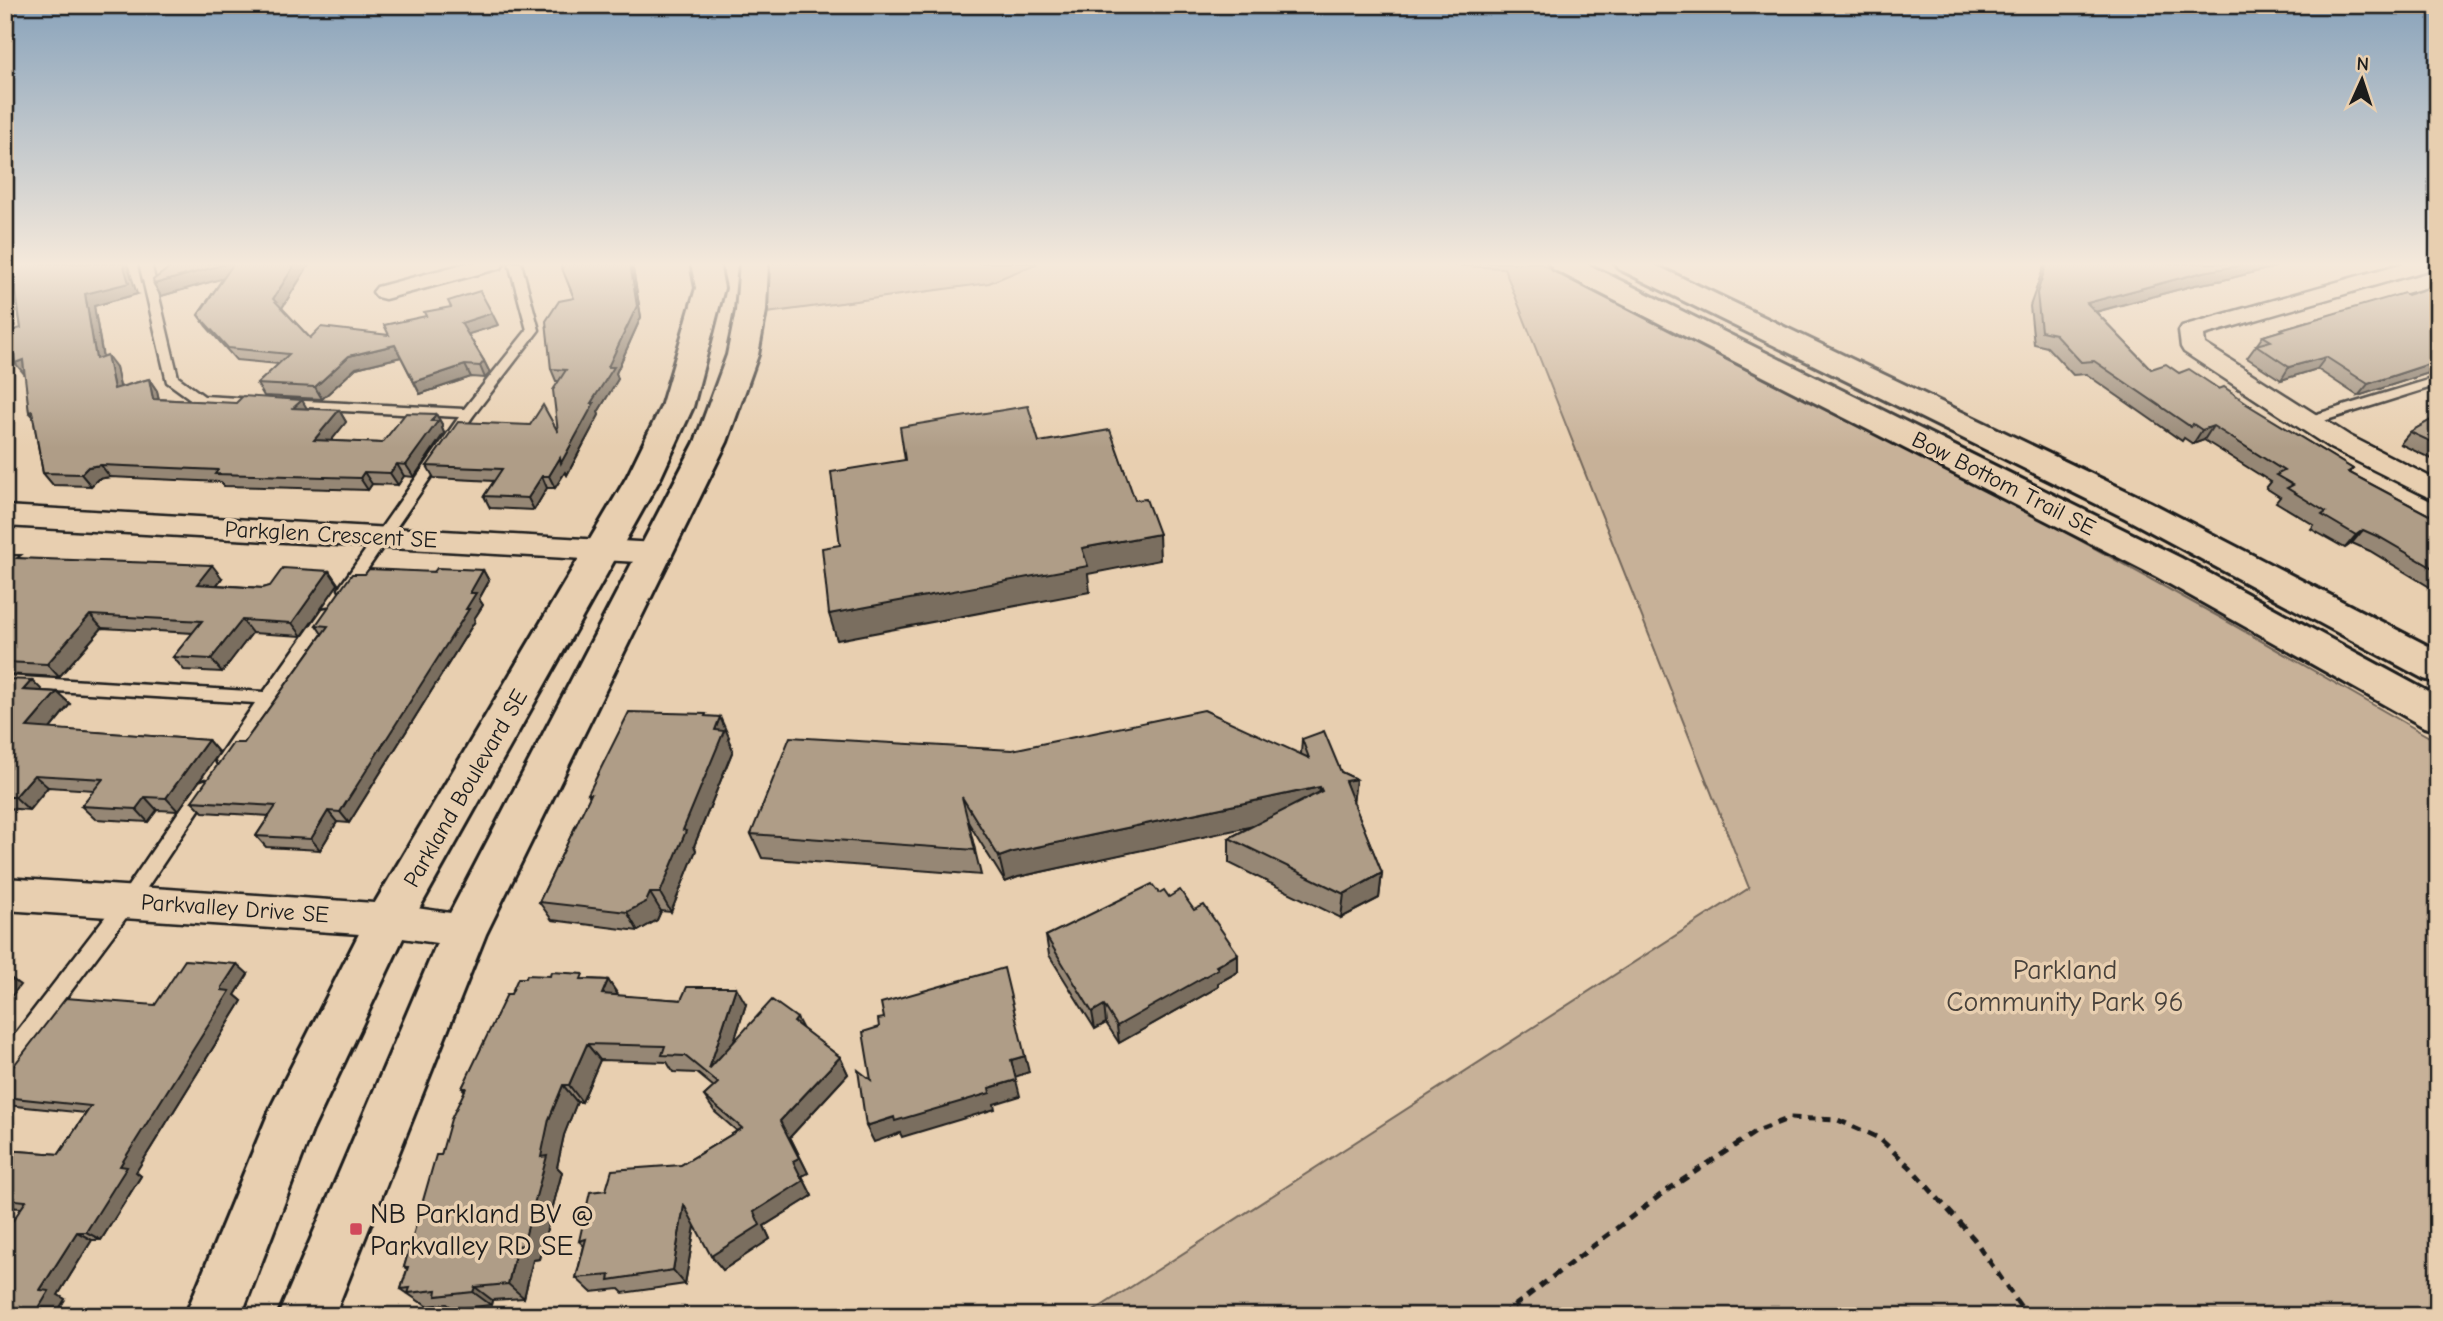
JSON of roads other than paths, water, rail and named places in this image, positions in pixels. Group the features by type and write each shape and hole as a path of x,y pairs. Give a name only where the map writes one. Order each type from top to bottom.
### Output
{"street":[{"name":"Parkland Boulevard SE","path":"213,1316 290,1122 389,920 644,477 677,407 700,325"},
{"path":"306,1316 464,931 711,442 741,361 750,325"},
{"name":"Bow Bottom Trail SE","path":"1686,325 2168,567 2438,716"},
{"name":"Bow Bottom Trail SE","path":"1755,325 2104,495 2351,620 2438,669"},
{"path":"2213,325 2191,331 2193,347 2340,442 2438,493"},
{"name":"Parkglen Crescent SE","path":"5,516 656,554"},
{"name":"Parkvalley Drive SE","path":"5,894 389,920 464,931"}],"lane":[{"path":"159,325 172,379 201,400 468,413"},
{"path":"5,1063 128,901 468,413 533,330 532,325"},
{"path":"2309,421 2438,381"},
{"path":"5,682 267,698"}],"place":[{"name":"NB Parkland BV @ Parkvalley RD SE","path":"356,1229"}],"park label":[{"name":"Parkland Community Park 96","path":"2065,985"}]}
